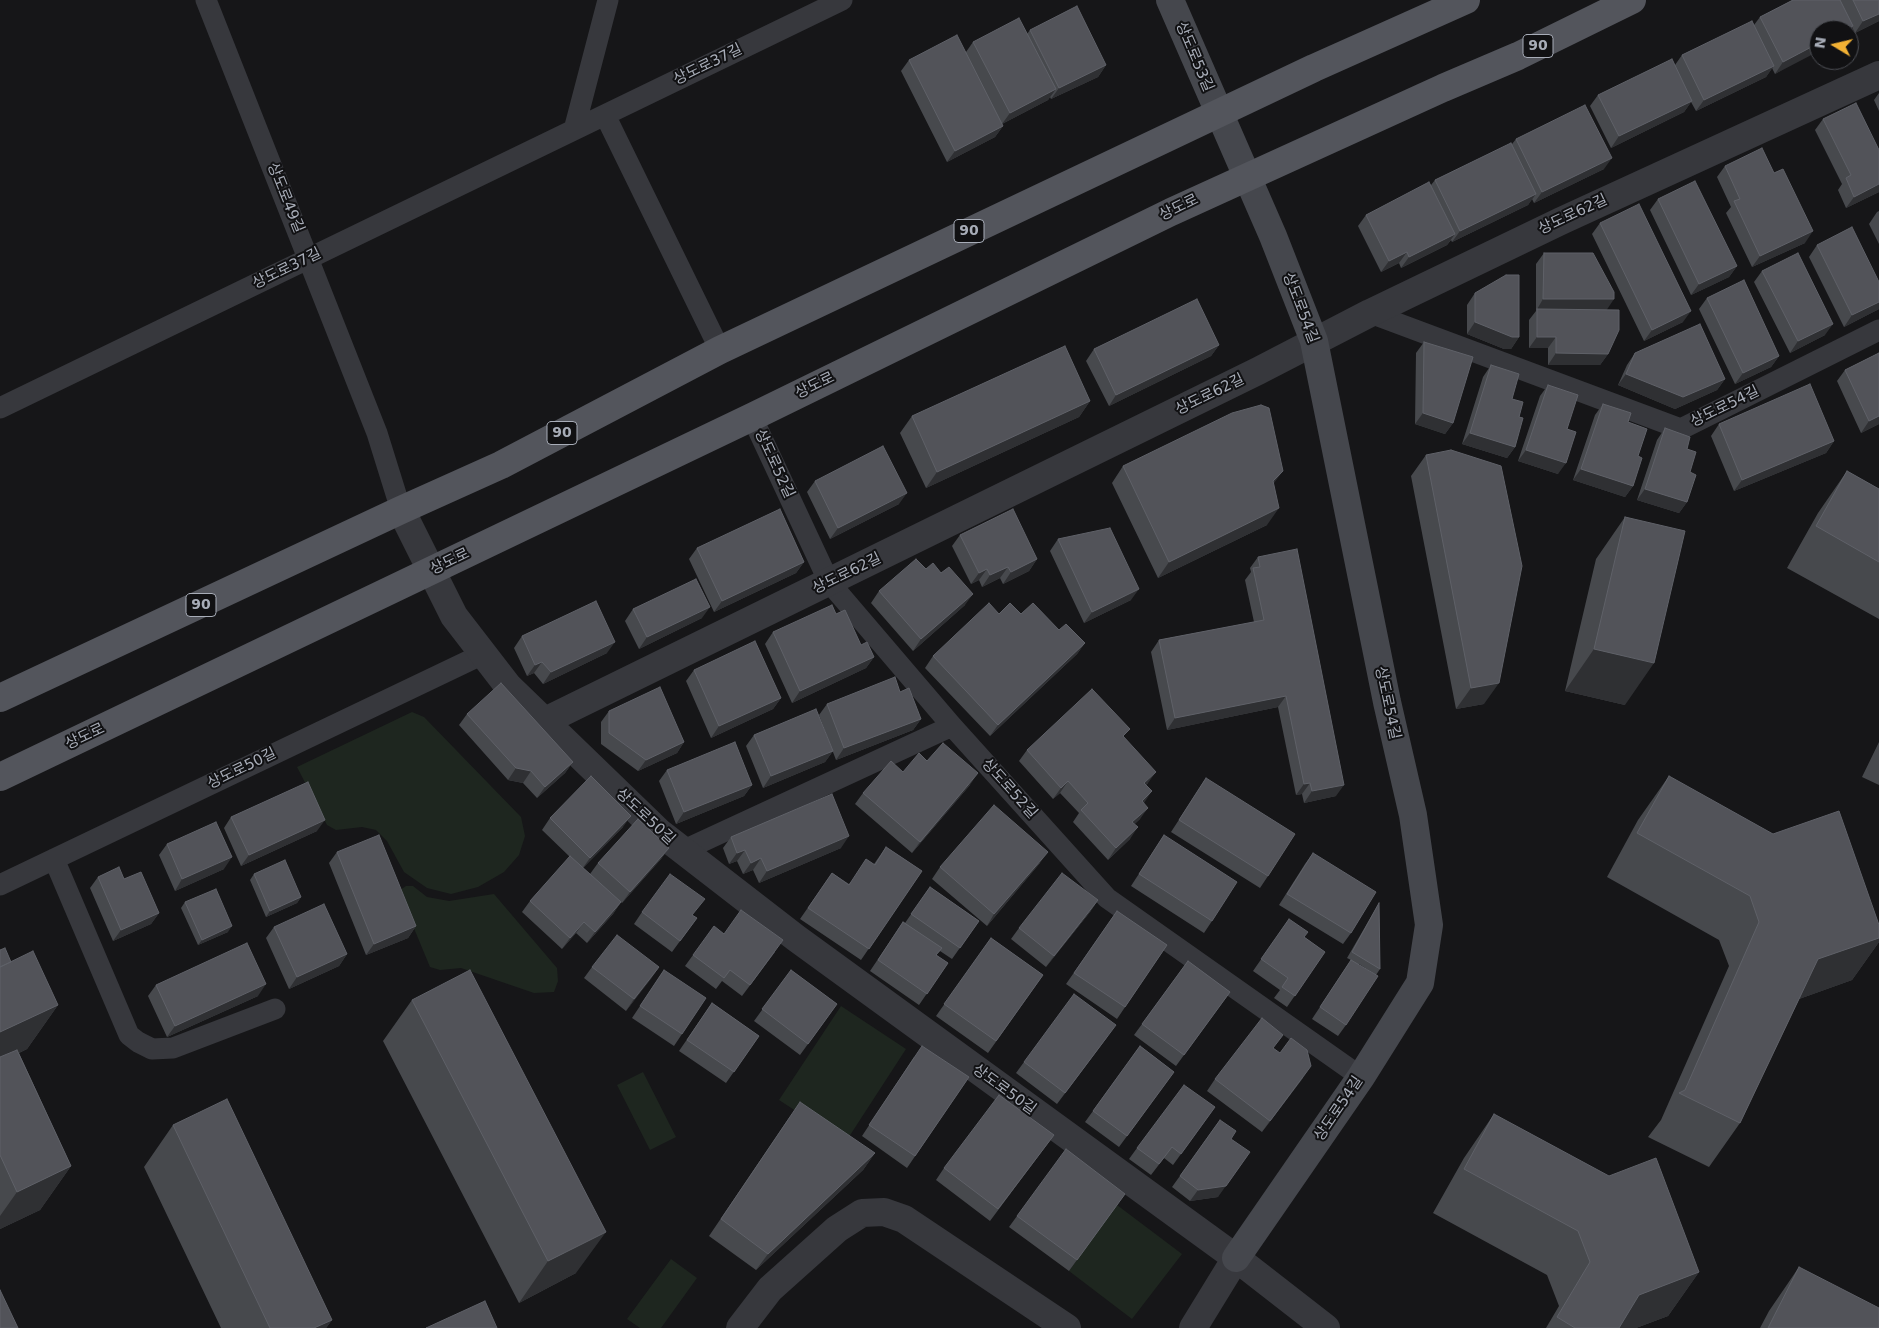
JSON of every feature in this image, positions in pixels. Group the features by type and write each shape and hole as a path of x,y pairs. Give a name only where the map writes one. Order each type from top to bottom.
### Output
{"main road":[{"name":"90","path":"0,698 501,465 720,350 1314,68 1466,0"},
{"name":"상도로","path":"0,777 752,417 1246,176 1518,56 1632,0"}],"street":[{"name":"상도로53길","path":"1170,0 1219,114"},
{"name":"상도로62길","path":"545,721 830,582 1370,313 1561,221 1879,75"},
{"name":"상도로54길","path":"1219,114 1314,341 1387,702 1413,814 1429,925 1420,983 1361,1078 1236,1258"},
{"name":"상도로50길","path":"401,510 454,616 508,686 659,832 796,938 1236,1258 1326,1328"},
{"path":"740,1328 770,1289 837,1229 862,1213 884,1212 904,1219 1067,1328"},
{"path":"1193,1328 1236,1258"}],"lane":[{"name":"상도로49길","path":"206,0 377,433 401,510"},
{"path":"574,130 608,0"},
{"name":"상도로37길","path":"0,408 842,0"},
{"path":"605,115 720,350"},
{"name":"상도로54길","path":"1370,313 1681,428 1879,330"},
{"name":"상도로52길","path":"752,417 830,582 952,726 1107,898 1361,1078"},
{"name":"상도로50길","path":"0,885 483,654"},
{"name":"상도로50길","path":"682,851 952,726"},
{"path":"54,859 129,1035 138,1042 152,1049 173,1048 276,1009"}],"shaded area":[{"path":"412,712 424,717 521,817 525,836 519,855 504,872 478,887 451,894 427,888 404,872 387,841 376,830 362,827 336,830 327,825 297,767"},
{"path":"406,886 413,886 427,897 449,901 494,894 557,968 558,981 554,992 534,993 461,968 440,970 430,967 401,897 400,890"},
{"path":"841,1006 906,1049 845,1143 779,1100"},
{"path":"643,1072 676,1137 650,1150 617,1085"},
{"path":"1117,1205 1182,1254 1132,1319 1069,1271"},
{"path":"671,1259 697,1278 661,1328 640,1328 627,1319"}],"building":[{"path":"1793,0 1840,0 1850,20 1809,20 1809,48 1783,62 1760,17"},
{"path":"1853,0 1879,0 1879,14 1863,21"},
{"path":"1077,6 1106,65 1059,88 1030,30"},
{"path":"1019,18 1056,89 1010,113 973,42"},
{"path":"1752,21 1774,66 1704,100 1682,55"},
{"path":"957,35 1003,126 955,151 909,60"},
{"path":"1672,59 1692,101 1619,136 1598,95"},
{"path":"1856,103 1879,150 1879,184 1854,197 1846,178 1851,175 1823,119"},
{"path":"1585,105 1612,158 1542,192 1516,139"},
{"path":"1511,143 1536,194 1460,231 1435,180"},
{"path":"1762,148 1774,173 1783,169 1813,231 1760,256 1734,201 1740,199 1725,166"},
{"path":"1695,181 1737,266 1699,284 1658,199"},
{"path":"1429,182 1455,234 1409,257 1407,252 1389,261 1366,215"},
{"path":"1639,204 1691,311 1652,330 1600,223"},
{"path":"1852,227 1879,282 1879,302 1852,315 1817,245"},
{"path":"1544,253 1593,253 1614,292 1614,299 1543,299"},
{"path":"1798,253 1833,324 1798,341 1762,271"},
{"path":"1506,275 1519,275 1519,337 1512,337 1475,322 1475,293"},
{"path":"1744,280 1779,356 1743,373 1707,298"},
{"path":"1197,299 1219,345 1116,395 1094,349"},
{"path":"1537,309 1619,310 1619,330 1608,354 1556,353 1556,337 1537,337"},
{"path":"1700,324 1725,379 1683,397 1626,374 1635,353"},
{"path":"1424,342 1473,357 1453,423 1423,413"},
{"path":"1065,346 1090,401 937,472 912,416"},
{"path":"1879,353 1879,416 1869,421 1845,370"},
{"path":"1491,365 1519,374 1512,399 1523,402 1519,417 1523,418 1515,447 1470,433"},
{"path":"1810,384 1834,441 1742,480 1719,424"},
{"path":"1548,385 1578,395 1567,429 1576,432 1566,463 1526,450"},
{"path":"1603,404 1631,413 1628,422 1647,429 1638,456 1642,458 1633,486 1581,469"},
{"path":"1261,405 1269,408 1283,471 1273,481 1279,508 1169,562 1123,466 1232,413"},
{"path":"1665,428 1690,437 1687,449 1696,452 1690,472 1696,475 1687,502 1645,489"},
{"path":"883,446 907,493 838,528 815,481"},
{"path":"1451,450 1501,466 1522,566 1499,683 1471,688 1426,455"},
{"path":"1847,471 1879,489 1879,562 1816,526"},
{"path":"780,509 804,562 722,601 697,548"},
{"path":"1013,509 1037,559 1011,572 1008,567 990,575 987,569 979,573 960,535"},
{"path":"1625,517 1685,531 1654,663 1594,649"},
{"path":"1110,528 1139,589 1092,612 1058,539"},
{"path":"1297,549 1344,785 1312,791 1310,783 1304,784 1286,696 1175,718 1159,640 1264,620 1253,568 1260,567 1258,557"},
{"path":"916,559 926,569 933,563 941,573 949,567 973,594 921,639 879,591"},
{"path":"696,579 710,607 647,637 633,609"},
{"path":"596,601 615,642 551,672 542,662 535,665 522,636"},
{"path":"989,603 999,614 1010,603 1021,614 1033,603 1059,630 1066,624 1085,643 998,725 933,656"},
{"path":"832,605 836,614 845,610 861,645 867,642 874,657 800,691 773,632"},
{"path":"755,641 781,698 719,726 694,670"},
{"path":"895,677 900,692 909,688 921,719 844,748 827,704"},
{"path":"501,683 573,762 545,787 531,771 516,768 467,714"},
{"path":"660,687 684,742 646,760 609,733 609,711"},
{"path":"1092,689 1130,729 1123,736 1156,772 1144,783 1152,791 1142,801 1148,808 1132,822 1138,827 1116,848 1081,810 1088,803 1068,781 1061,788 1027,750"},
{"path":"816,709 833,751 771,776 754,735"},
{"path":"735,742 752,785 684,812 667,770"},
{"path":"943,743 978,773 920,842 863,793 891,761 903,772 919,753 927,761"},
{"path":"591,776 631,816 590,858 550,818"},
{"path":"1669,776 1773,834 1839,811 1879,925 1879,938 1818,959 1740,1123 1679,1093 1685,1090 1759,922 1750,896 1637,833"},
{"path":"1206,778 1295,834 1268,876 1179,820"},
{"path":"308,782 325,820 249,855 231,817"},
{"path":"832,794 849,836 767,871 761,858 751,863 745,850 737,853 731,837"},
{"path":"994,805 1048,852 994,914 940,867"},
{"path":"638,819 669,848 630,892 598,863"},
{"path":"216,822 232,857 182,879 167,844"},
{"path":"379,835 416,926 374,944 337,852"},
{"path":"1164,835 1237,882 1212,921 1139,874"},
{"path":"886,847 922,871 869,949 808,908 832,873 849,885 866,859 875,865"},
{"path":"1313,853 1376,892 1351,933 1287,894"},
{"path":"570,856 621,902 595,932 584,922 570,938 530,901"},
{"path":"285,860 301,897 270,911 254,874"},
{"path":"119,867 124,879 141,872 159,913 121,930 98,877"},
{"path":"1062,873 1098,900 1054,956 1019,928"},
{"path":"670,874 705,899 692,915 697,918 680,941 642,912"},
{"path":"930,887 979,921 960,948 911,914"},
{"path":"216,889 232,926 202,940 185,902"},
{"path":"1379,903 1380,969 1352,952"},
{"path":"324,904 347,954 297,977 274,927"},
{"path":"741,910 783,940 750,985 730,970 724,978 693,955 714,926 724,934"},
{"path":"1117,911 1167,945 1125,1007 1074,973"},
{"path":"1289,919 1308,932 1304,937 1325,952 1295,996 1282,987 1288,978 1261,959"},
{"path":"903,922 942,948 936,955 948,963 927,994 878,960"},
{"path":"617,935 659,967 634,999 592,967"},
{"path":"991,938 1043,975 996,1041 944,1004"},
{"path":"247,943 266,984 175,1026 156,985"},
{"path":"5,948 11,962 0,967 0,950"},
{"path":"33,951 58,1005 0,1032 0,967"},
{"path":"1351,960 1378,976 1346,1025 1320,1007"},
{"path":"1188,961 1230,992 1184,1055 1142,1024"},
{"path":"470,970 606,1232 548,1261 412,1000"},
{"path":"664,970 706,998 682,1034 640,1006"},
{"path":"791,970 837,1004 808,1044 762,1009"},
{"path":"1074,994 1116,1025 1065,1093 1024,1062"},
{"path":"712,1003 759,1036 734,1072 687,1040"},
{"path":"1262,1018 1283,1035 1273,1048 1280,1053 1291,1038 1307,1050 1311,1066 1270,1121 1215,1079"},
{"path":"922,1046 969,1077 915,1156 869,1125"},
{"path":"1140,1046 1174,1072 1127,1136 1093,1111"},
{"path":"17,1050 71,1166 17,1192 0,1155 0,1057"},
{"path":"1184,1085 1215,1107 1181,1154 1172,1147 1159,1164 1137,1148"},
{"path":"999,1095 1054,1135 998,1209 944,1168"},
{"path":"227,1099 332,1320 314,1328 270,1328 173,1125"},
{"path":"800,1102 875,1153 768,1254 721,1219"},
{"path":"1494,1114 1609,1176 1656,1158 1699,1272 1639,1295 1619,1328 1575,1328 1557,1317 1590,1262 1578,1231 1464,1169"},
{"path":"1220,1120 1236,1131 1231,1139 1250,1152 1226,1186 1198,1190 1180,1176"},
{"path":"1066,1149 1125,1194 1077,1260 1017,1216"},
{"path":"1799,1267 1879,1308 1879,1328 1768,1328"},
{"path":"0,1290 18,1328 0,1328"},
{"path":"485,1301 497,1328 426,1328"}]}
